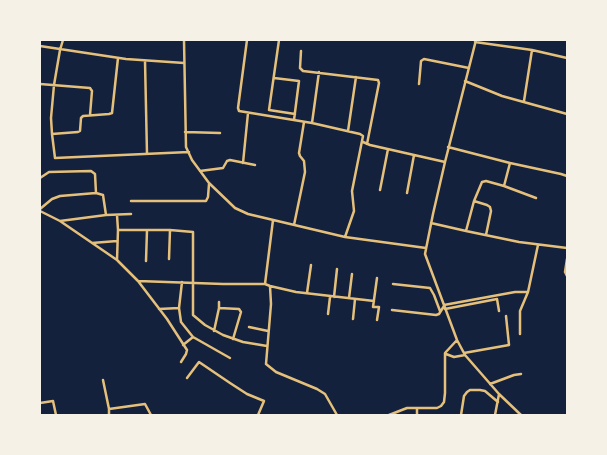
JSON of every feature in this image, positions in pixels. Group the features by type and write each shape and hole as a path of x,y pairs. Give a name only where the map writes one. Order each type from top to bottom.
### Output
{"street":[{"path":"64,40 60,50 54,85 51,118 55,158 189,152"},
{"path":"184,40 186,144 192,160 209,183 241,211 345,237 426,248"},
{"path":"247,40 238,110 248,113 312,123 348,131 364,138 352,191 354,211 345,237"},
{"path":"279,40 269,110 295,114"},
{"path":"521,415 499,394 464,354 457,340 427,262 426,248 448,147 475,41 532,50 567,58"},
{"path":"40,46 118,58 184,63"},
{"path":"524,101 532,50"},
{"path":"301,51 300,68 303,71 378,80 379,83 367,144"},
{"path":"52,134 80,131 81,118 83,116 112,113 118,58"},
{"path":"419,84 421,61 424,59 469,68"},
{"path":"144,61 147,154"},
{"path":"312,123 319,72"},
{"path":"348,131 356,77"},
{"path":"274,78 298,81 294,120"},
{"path":"465,81 502,96 567,114"},
{"path":"40,84 90,88 92,91 90,115"},
{"path":"243,163 248,113"},
{"path":"294,225 306,172 304,161 299,152 304,122"},
{"path":"185,132 220,133"},
{"path":"363,142 388,150 445,162"},
{"path":"448,147 567,176"},
{"path":"380,190 388,150"},
{"path":"407,193 414,155"},
{"path":"200,171 223,168 227,161 230,160 255,165"},
{"path":"504,186 510,163"},
{"path":"40,178 50,172 91,170 95,174 96,193"},
{"path":"466,232 474,201 482,182 486,181 504,186 536,198"},
{"path":"131,201 206,201 208,197 209,183"},
{"path":"106,216 102,193 60,196 52,199 40,210 60,221 117,260 138,281 159,309 187,352 181,362"},
{"path":"474,201 490,207 491,211 486,235"},
{"path":"60,221 131,214"},
{"path":"117,215 117,260"},
{"path":"265,284 274,220"},
{"path":"431,223 466,232 538,245 567,248"},
{"path":"118,230 170,230 191,231 194,233 193,314 200,322 214,331 234,339 267,346"},
{"path":"146,261 147,230"},
{"path":"169,259 170,230"},
{"path":"92,243 117,241"},
{"path":"520,334 520,311 528,292 538,245"},
{"path":"567,259 565,272 567,276"},
{"path":"307,293 312,265"},
{"path":"328,314 337,269"},
{"path":"349,298 352,274"},
{"path":"377,278 373,307 379,307 377,320"},
{"path":"138,281 265,284 332,297 374,301"},
{"path":"182,282 179,308 181,322 193,337 230,358"},
{"path":"393,284 430,288 434,294 440,311"},
{"path":"270,286 271,304 265,362 268,367 325,394 338,415"},
{"path":"392,310 436,315 439,314 444,307 515,292 528,292"},
{"path":"353,319 355,299"},
{"path":"444,307 497,299 499,311"},
{"path":"214,331 220,302"},
{"path":"159,309 179,308"},
{"path":"219,308 241,310 234,339"},
{"path":"445,354 454,357 510,345 506,316"},
{"path":"249,326 268,331"},
{"path":"183,345 193,337"},
{"path":"389,415 407,408 437,408 442,406 445,393 445,354 457,340"},
{"path":"187,378 199,362 247,394 264,401 258,415"},
{"path":"490,384 521,374"},
{"path":"103,380 110,415"},
{"path":"461,415 464,396 466,392 470,390 485,391 498,402"},
{"path":"495,415 499,394"},
{"path":"40,403 53,401 56,415"},
{"path":"109,409 145,404 151,415"},
{"path":"417,409 417,415"}]}
